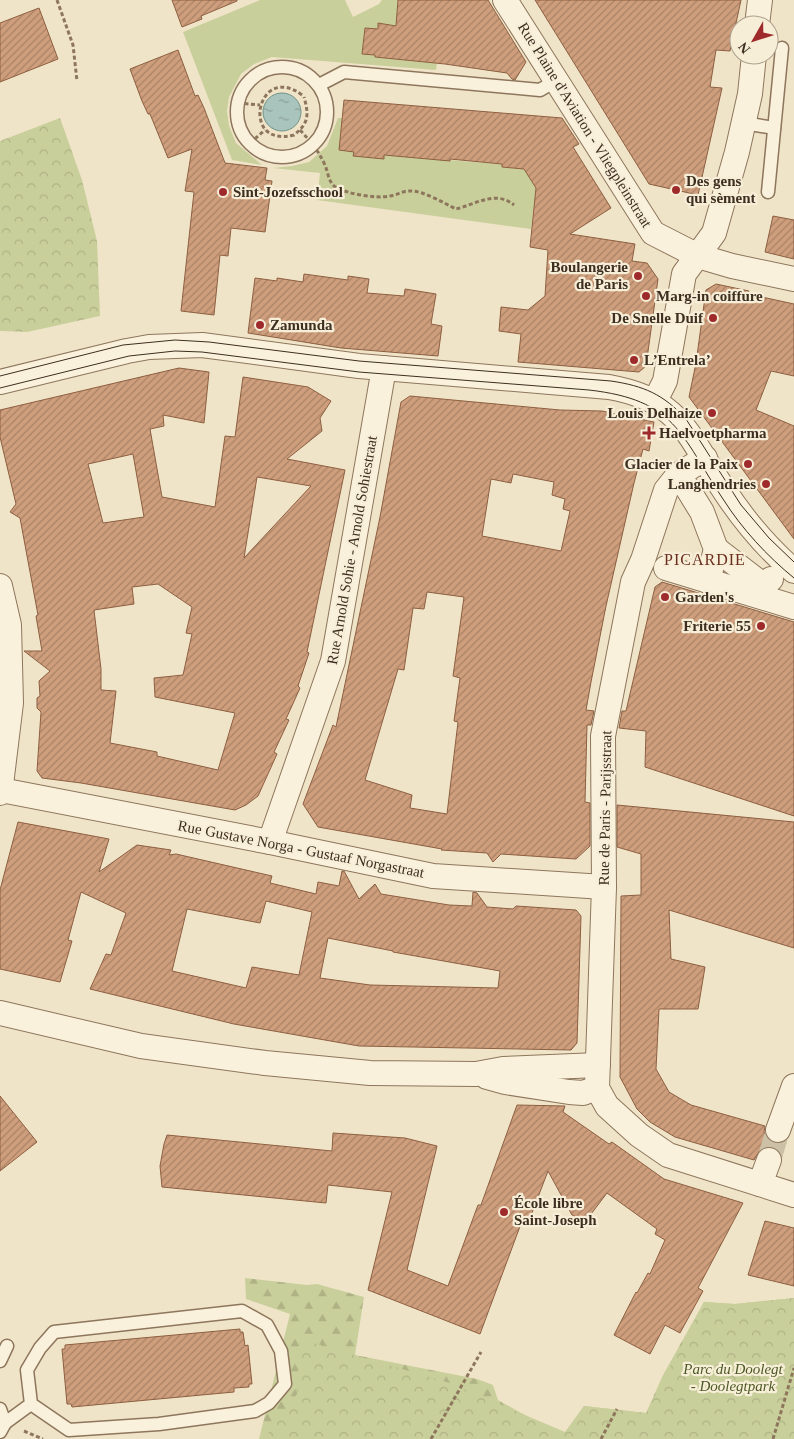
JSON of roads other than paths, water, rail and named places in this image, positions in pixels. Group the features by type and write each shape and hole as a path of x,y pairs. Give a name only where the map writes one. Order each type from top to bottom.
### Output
{"street":[{"name":"Rue Plaine d'Aviation - Vliegpleinstraat","path":"505,0 654,233 698,256 794,280"},
{"path":"758,15 760,0"},
{"path":"655,401 665,381 684,274 714,233 738,152 750,94 753,65"},
{"path":"0,382 127,350 175,345 202,345 322,362 609,387 641,395 655,401 668,410 681,423 705,458 724,491 770,547 794,571"},
{"name":"Rue Arnold Sohie - Arnold Sohiestraat","path":"270,842 333,661 384,368"},
{"name":"Rue de Paris - Parijsstraat","path":"597,1088 604,887 603,736 633,582 658,531 666,490 678,475 705,458"},
{"path":"696,497 716,549 764,586 772,579"},
{"path":"708,581 716,549"},
{"path":"666,568 794,607"},
{"path":"0,586 9,625 11,702 0,791"},
{"name":"Rue Gustave Norga - Gustaaf Norgastraat","path":"0,791 270,842 433,876 604,887"},
{"path":"0,1013 141,1046 265,1063 370,1073 476,1074 503,1069 598,1065"},
{"path":"476,1074 505,1082 569,1092 583,1093 597,1088 607,1106 639,1135 668,1155 794,1195"},
{"path":"778,1130 794,1086"},
{"path":"760,1184 769,1160"}],"lane":[{"path":"768,192 782,48"},
{"path":"286,67 298,70 309,76 319,85 325,97 327,122 322,134 314,144 304,152 292,157 279,158 266,154 250,144 240,128 237,115 238,103 243,90 250,80 261,72 273,68 286,67"},
{"path":"319,85 344,72 540,90 557,80"},
{"path":"744,123 774,128"},
{"path":"242,1311 267,1325 281,1351 285,1384 269,1403 255,1411 159,1424 70,1430 31,1404 28,1370 40,1348 54,1332 242,1311"},
{"path":"0,1361 7,1346"},
{"path":"2,1427 31,1404"},
{"path":"0,1408 2,1427"}],"water":[{"path":"282,93 289,94 295,99 300,105 300,119 295,125 289,130 282,131 275,130 269,125 264,119 263,112 264,105 269,99 275,94"}],"tunnel":[{"path":"769,1160 778,1130"}],"tram line":[{"path":"0,376 123,345 175,340 209,342 359,361 611,381 633,386 652,392 678,410 686,419 741,505 769,538 794,562"},
{"path":"0,388 129,356 175,351 202,352 359,372 589,390 618,395 641,402 658,412 672,424 685,439 738,521 774,561 794,578"}],"place":[{"name":"Des gens qui sèment","path":"676,190"},
{"name":"Sint-Jozefsschool","path":"223,192"},
{"name":"Boulangerie de Paris","path":"638,276"},
{"name":"Marg-in coiffure","path":"646,296"},
{"name":"De Snelle Duif","path":"713,318"},
{"name":"Zamunda","path":"260,325"},
{"name":"L’Entrela’","path":"634,360"},
{"name":"Louis Delhaize","path":"712,413"},
{"name":"Haelvoetpharma","path":"649,433"},
{"name":"Glacier de la Paix","path":"748,464"},
{"name":"Langhendries","path":"766,484"},
{"name":"Garden's","path":"665,597"},
{"name":"Friterie 55","path":"761,626"},
{"name":"École libre Saint-Joseph","path":"504,1212"}],"district":[{"name":"PICARDIE","path":"705,559"}],"park label":[{"name":"Parc du Doolegt - Doolegtpark","path":"733,1378"}]}
